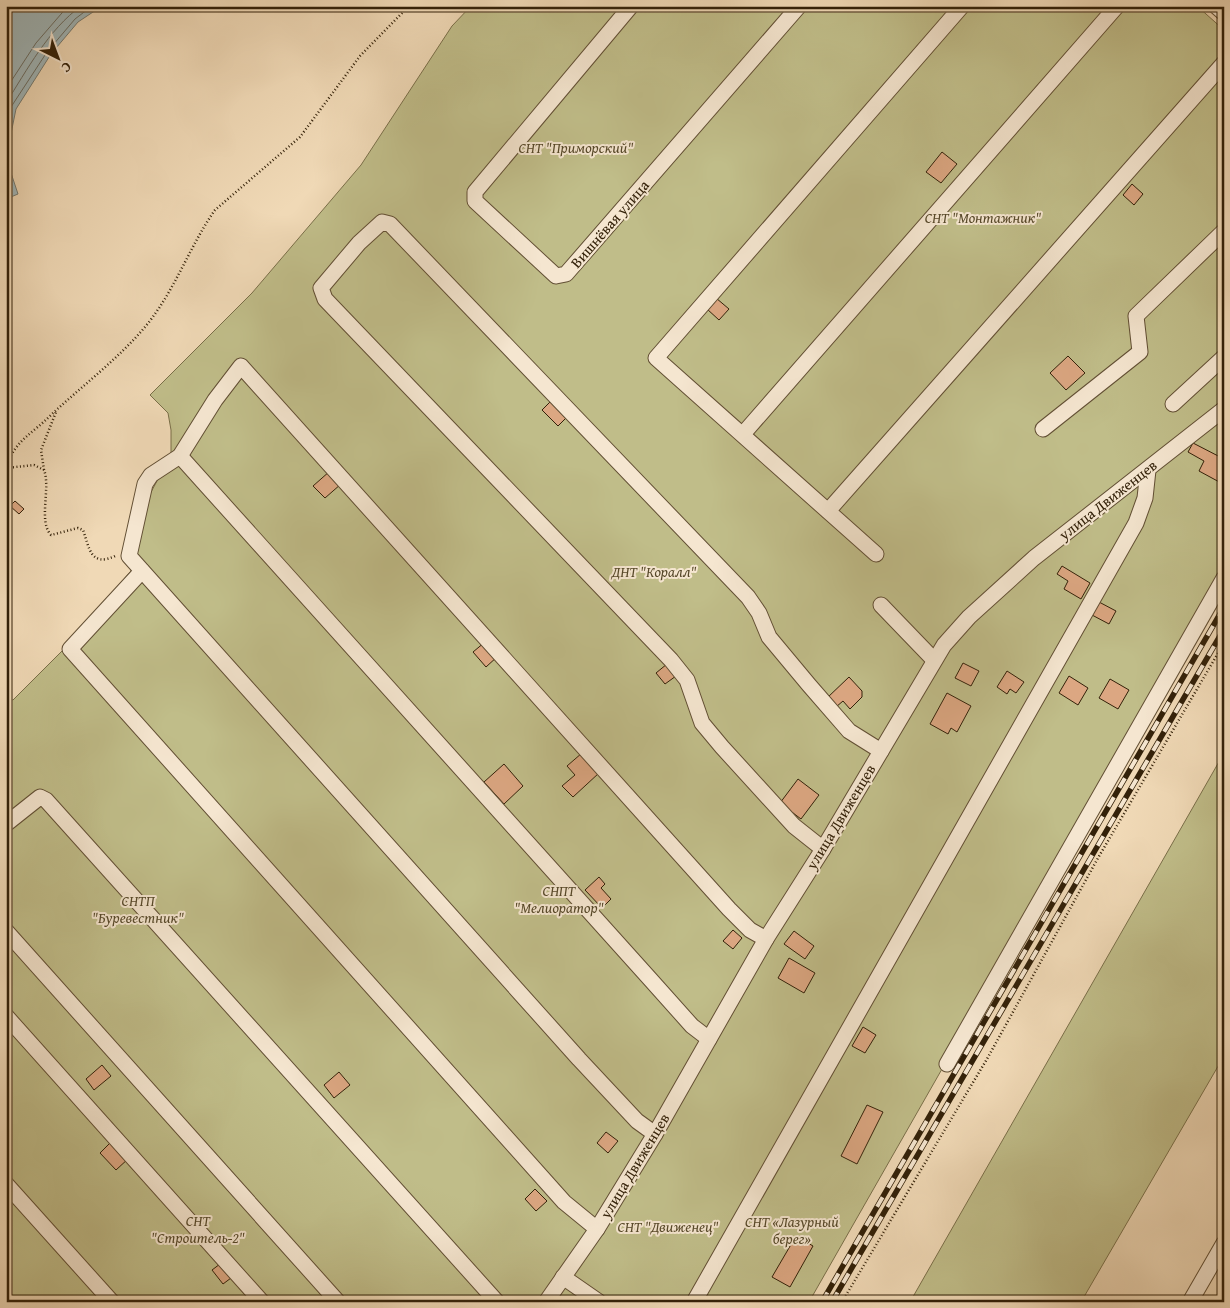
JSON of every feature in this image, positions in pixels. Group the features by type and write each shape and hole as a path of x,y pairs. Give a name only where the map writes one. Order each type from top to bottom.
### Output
{"street":[{"name":"Вишнёвая улица","path":"631,6 474,192 476,201 556,276 566,274 799,6"},
{"path":"876,554 656,358 962,6"},
{"path":"743,434 1117,6"},
{"path":"1216,6 1224,13"},
{"path":"828,511 1224,64"},
{"path":"823,849 794,826 722,747 702,722 687,680 671,660 325,299 321,288 359,243 382,222 390,224 748,597 759,613 769,638 849,731 881,751"},
{"path":"1043,429 1140,352 1136,316 1224,232"},
{"path":"1173,404 1224,357"},
{"path":"655,1134 637,1121 592,1073 129,556 145,484 151,475 180,456 215,400 241,366 729,909 750,930 766,939"},
{"name":"улица Движенцев","path":"546,1302 597,1228 655,1134 766,939 823,849 934,660 959,626 1034,558 1224,409"},
{"path":"180,456 692,1026 708,1039"},
{"path":"694,1302 1136,523 1146,498 1148,470"},
{"path":"142,571 70,649 564,1202 597,1228"},
{"path":"947,1064 1224,578"},
{"path":"881,605 934,660"},
{"path":"6,824 33,801 40,797 46,800 497,1302"},
{"path":"6,931 338,1302"},
{"path":"6,1016 262,1302"},
{"path":"6,1184 112,1302"},
{"path":"1190,1302 1224,1243"},
{"path":"563,1277 599,1302"}],"path":[{"path":"6,466 25,435 56,410 144,328 170,291 206,223 215,210 277,159 300,137 360,56 408,6"},
{"path":"56,410 41,450 47,484 46,530 51,535 78,528 82,530 89,551 94,557 103,559 118,554 129,556"},
{"path":"6,466 34,465 44,470"},
{"path":"842,1302 987,1059 1098,858 1224,643"}],"green space":[{"path":"471,6 1197,6 1224,30 1224,575 809,1302 6,1302 6,699 13,700 63,650 131,571 143,507 171,455 171,430 168,413 150,395 252,293 361,165 452,26"},
{"path":"1224,753 1224,1056 1081,1302 910,1302"}],"water":[{"path":"6,6 111,6 96,10 78,22 51,54 16,109 6,158"},
{"path":"6,158 18,194 6,199"}],"building":[{"path":"942,152 957,164 941,183 926,172"},
{"path":"1132,184 1143,194 1134,205 1123,195"},
{"path":"716,298 729,309 719,320 707,309"},
{"path":"1068,356 1085,373 1066,390 1050,373"},
{"path":"553,399 569,415 558,426 542,410"},
{"path":"1193,443 1224,459 1223,484 1199,471 1204,461 1188,452"},
{"path":"330,471 341,484 325,498 313,486"},
{"path":"15,501 24,509 19,514 10,506"},
{"path":"1062,566 1090,583 1081,599 1064,589 1068,581 1057,574"},
{"path":"1099,602 1116,611 1109,624 1092,615"},
{"path":"485,642 498,656 486,667 473,652"},
{"path":"963,663 979,671 971,686 955,678"},
{"path":"667,664 676,676 665,684 656,673"},
{"path":"1007,671 1024,682 1016,693 1010,689 1007,694 997,687"},
{"path":"1069,676 1088,688 1078,705 1059,693"},
{"path":"849,677 862,691 862,697 850,709 843,701 836,707 827,698"},
{"path":"1110,679 1129,690 1118,709 1099,698"},
{"path":"947,693 971,706 957,732 951,728 948,734 930,724"},
{"path":"582,753 599,773 573,797 562,786 575,775 567,766"},
{"path":"504,764 523,786 504,804 484,782"},
{"path":"798,779 819,795 801,819 780,803"},
{"path":"599,877 605,884 601,888 611,899 602,908 585,890"},
{"path":"733,930 742,938 733,949 723,941"},
{"path":"794,931 814,946 805,959 784,944"},
{"path":"789,958 815,973 804,993 778,978"},
{"path":"863,1027 876,1035 865,1053 852,1046"},
{"path":"102,1065 111,1076 94,1090 86,1079"},
{"path":"339,1072 350,1085 334,1098 324,1085"},
{"path":"867,1105 883,1112 857,1164 841,1156"},
{"path":"606,1132 618,1141 608,1153 597,1143"},
{"path":"113,1140 129,1158 116,1170 100,1153"},
{"path":"535,1189 547,1201 536,1211 525,1199"},
{"path":"796,1236 813,1246 790,1287 772,1277"},
{"path":"220,1264 231,1278 223,1284 212,1270"}],"railway":[{"path":"822,1302 1224,607"},
{"path":"832,1302 1224,629"}],"park label":[{"name":"СНТ \"Приморский\"","path":"576,148"},
{"name":"СНТ \"Монтажник\"","path":"983,218"},
{"name":"ДНТ \"Коралл\"","path":"654,572"},
{"name":"СНПТ \"Мелиоратор\"","path":"559,900"},
{"name":"СНТП \"Буревестник\"","path":"138,910"},
{"name":"СНТ \"Движенец\"","path":"668,1227"},
{"name":"СНТ \"Строитель-2\"","path":"198,1230"},
{"name":"СНТ «Лазурный берег»","path":"792,1230"}]}
